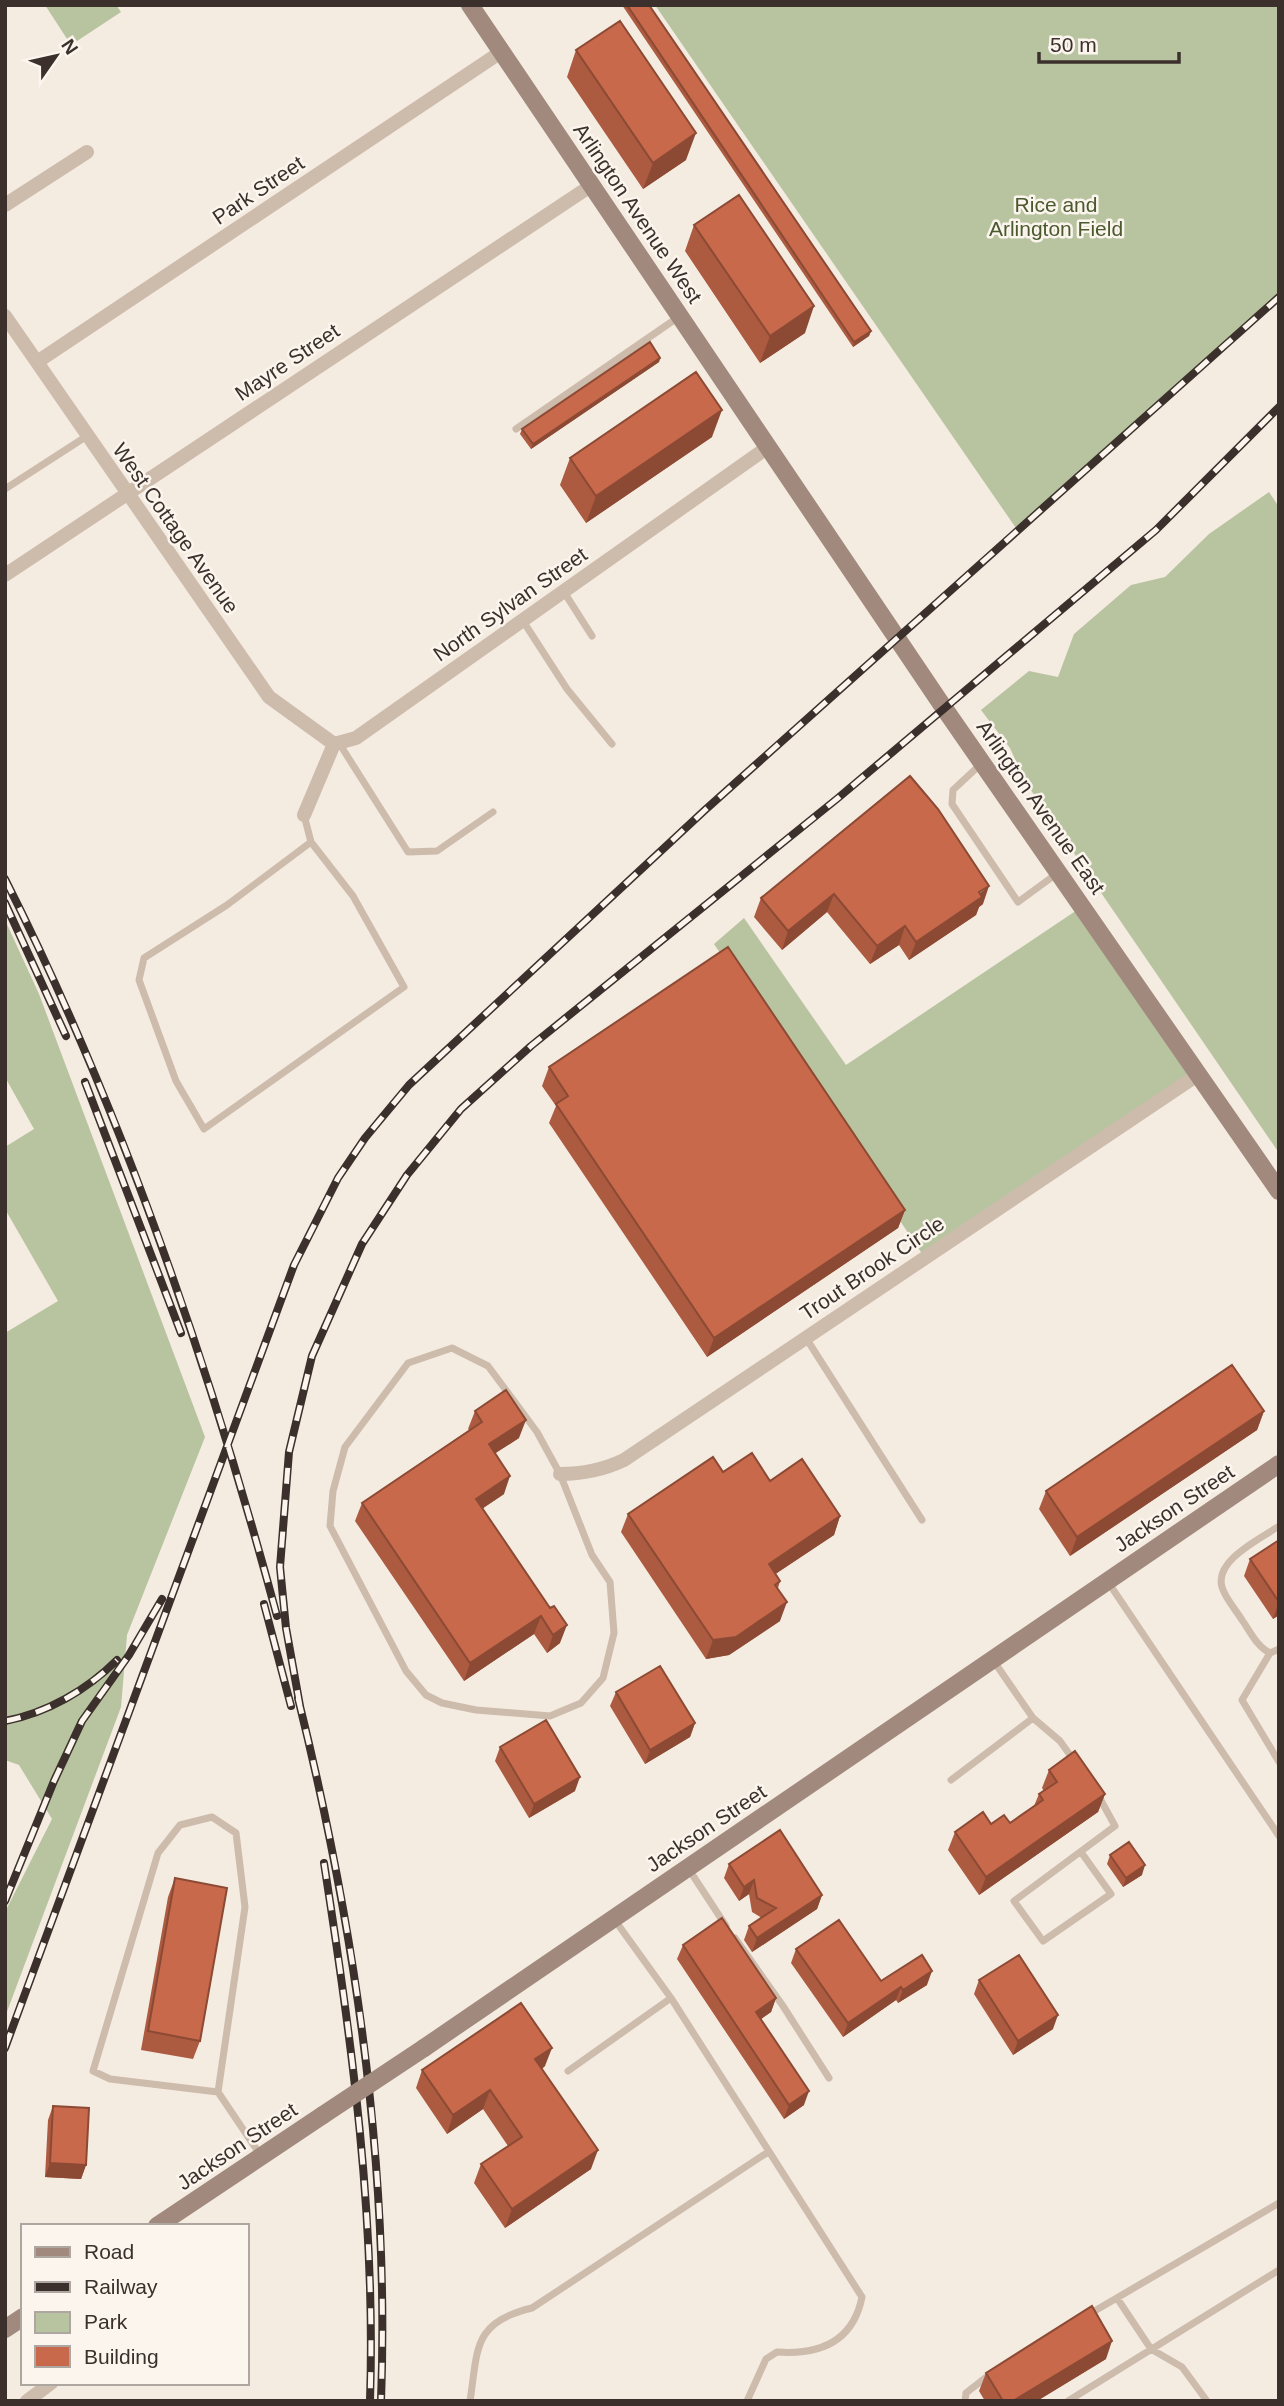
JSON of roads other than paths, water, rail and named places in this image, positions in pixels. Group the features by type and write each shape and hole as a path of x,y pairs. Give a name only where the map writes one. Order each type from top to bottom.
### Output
{"street":[{"name":"Arlington Avenue West","path":"470,5 768,447"},
{"name":"Park Street","path":"37,362 501,52"},
{"path":"5,205 87,152"},
{"name":"Mayre Street","path":"5,575 592,185"},
{"name":"West Cottage Avenue","path":"5,316 269,697 336,744"},
{"name":"North Sylvan Street","path":"336,744 356,738 768,447"},
{"name":"Arlington Avenue East","path":"768,447 1279,1191"},
{"path":"304,815 336,744"},
{"name":"Trout Brook Circle","path":"560,1474 582,1474 605,1469 624,1460 1199,1074"},
{"name":"Jackson Street","path":"160,2224 424,2048 1279,1464"},
{"path":"5,2329 21,2318"},
{"path":"27,2401 48,2385"}],"lane":[{"path":"516,429 681,316"},
{"path":"5,489 87,436"},
{"path":"564,592 592,636"},
{"path":"523,621 567,689 612,744"},
{"path":"336,744 408,852 437,851 493,812"},
{"path":"983,762 953,790 952,804 1018,902 1060,872"},
{"path":"304,815 311,842 352,896 404,987 204,1129 176,1082 139,980 144,958 227,905 311,842"},
{"path":"806,1338 922,1520"},
{"path":"452,1348 488,1366 537,1432 560,1474 592,1555 610,1582 614,1633 603,1678 581,1703 550,1716 475,1710 442,1703 426,1695 406,1671 330,1526 333,1491 345,1447 408,1363 452,1348"},
{"path":"1279,1526 1234,1558 1225,1567 1221,1581 1225,1593 1258,1643 1274,1651 1279,1662"},
{"path":"1108,1581 1279,1836"},
{"path":"1274,1651 1242,1700 1279,1762"},
{"path":"993,1660 1033,1718 1060,1741 1081,1769"},
{"path":"951,1780 1033,1718"},
{"path":"1082,1852 1111,1894 1043,1941 1014,1901 1115,1826 1094,1788"},
{"path":"219,2092 110,2079 93,2071 158,1853 180,1825 212,1817 236,1833 245,1907 219,2092 262,2157"},
{"path":"688,1867 829,2078"},
{"path":"613,1918 671,1998 862,2297 858,2318 825,2348 802,2354 777,2351 766,2360 747,2401"},
{"path":"568,2071 671,1998"},
{"path":"471,2401 480,2338 487,2330 514,2312 532,2308 768,2152"},
{"path":"1082,2319 1279,2203"},
{"path":"1068,2401 1279,2270"},
{"path":"1117,2298 1151,2349 1182,2367 1207,2401"},
{"path":"965,2401 965,2393 992,2373"}],"railway":[{"path":"5,2048 294,1265 338,1178 365,1138 409,1085 705,810 1279,297"},
{"path":"300,1706 286,1628 280,1567 289,1452 312,1356 362,1244 407,1175 461,1109 531,1046 838,798 1156,530 1279,407"},
{"path":"5,879 88,1057 160,1241 222,1427 277,1616"},
{"path":"5,903 66,1036"},
{"path":"85,1082 181,1333"},
{"path":"5,1901 54,1781 82,1721 129,1655 162,1599"},
{"path":"264,1604 291,1706"},
{"path":"5,1721 66,1699 93,1681 117,1660"},
{"path":"298,1698 336,1872 364,2047 380,2224 381,2401"},
{"path":"324,1863 360,2131 369,2265 370,2401"}],"park label":[{"name":"Rice and Arlington Field","path":"1056,216"}]}
